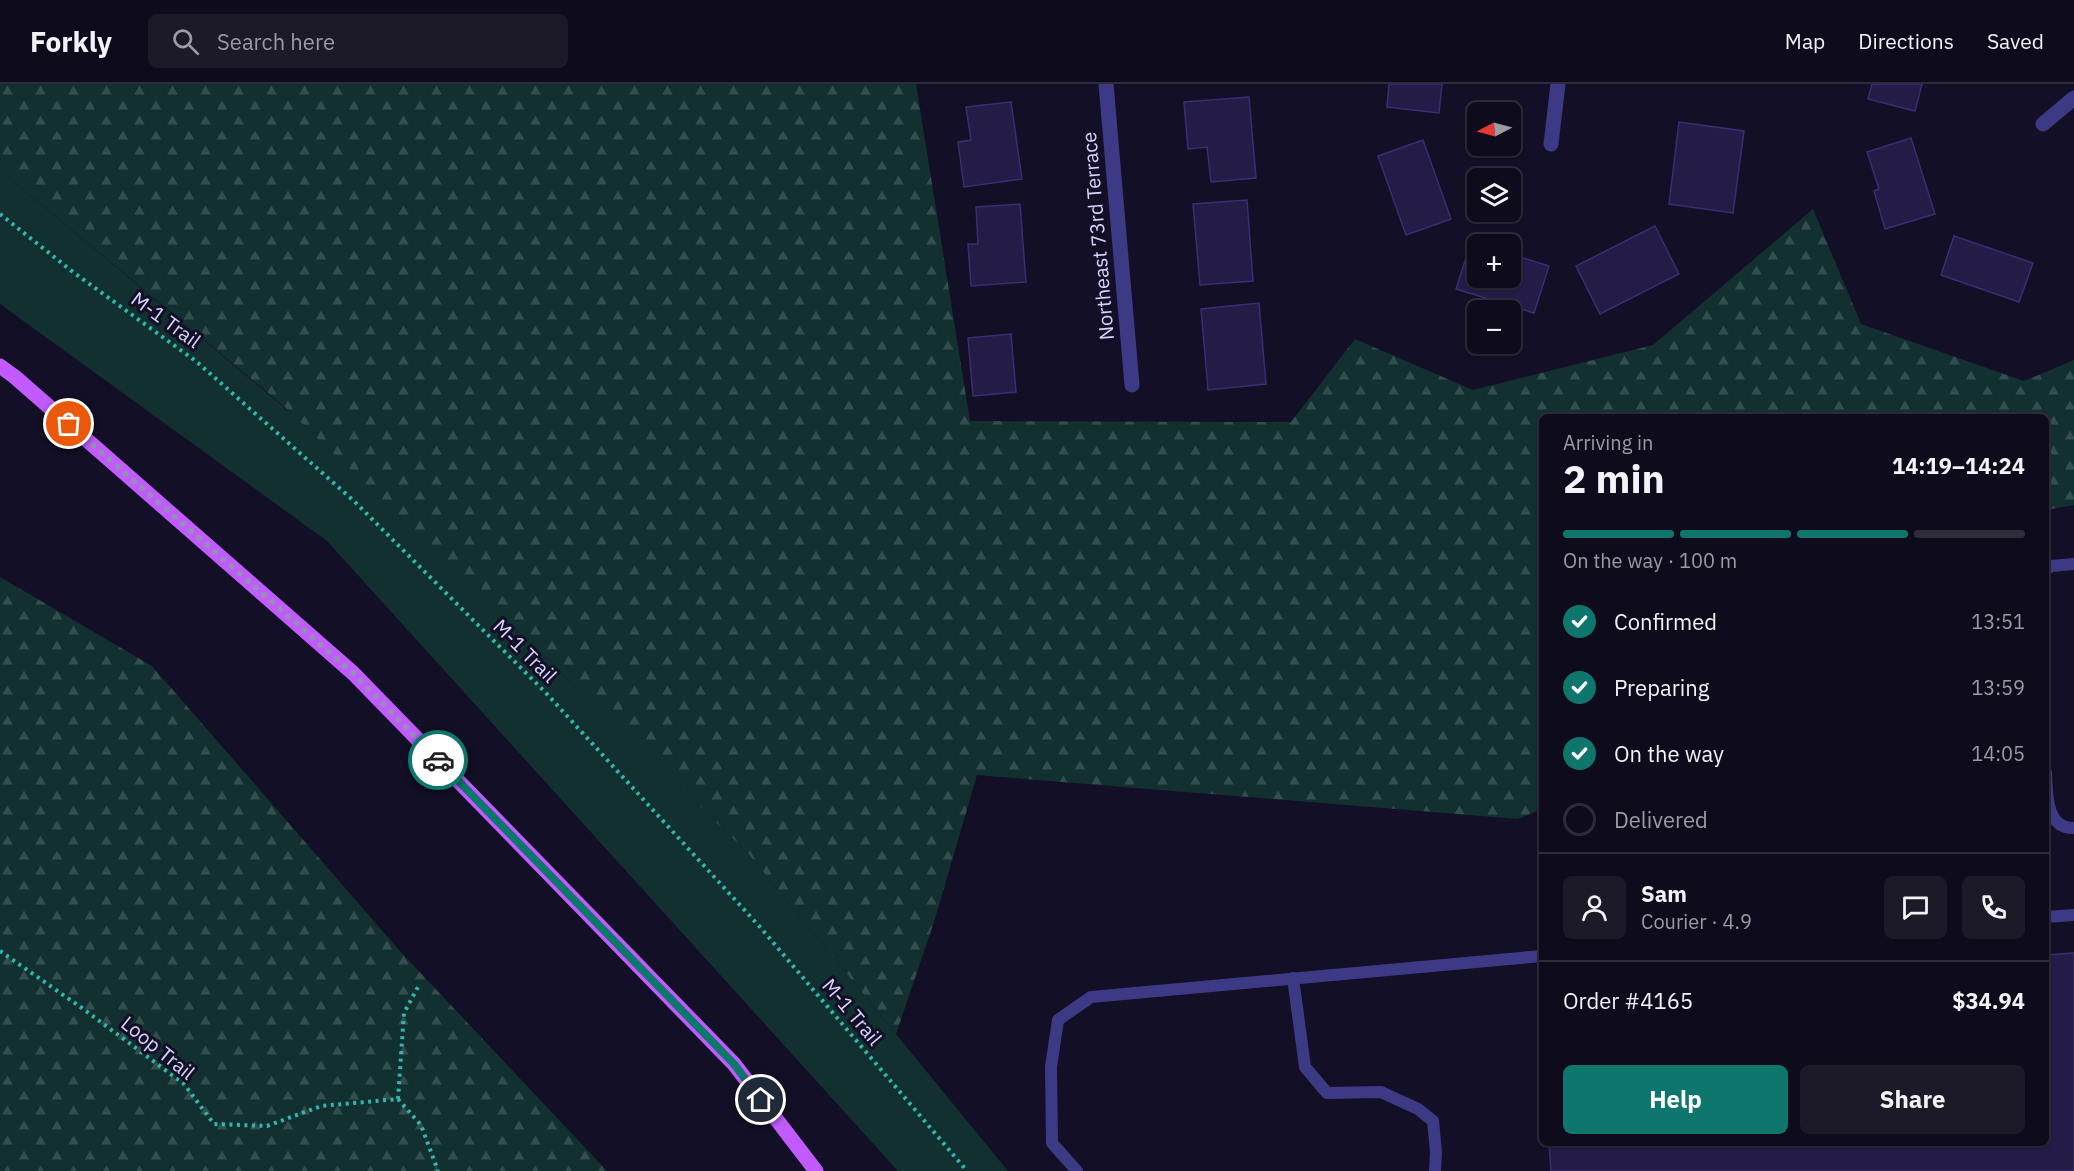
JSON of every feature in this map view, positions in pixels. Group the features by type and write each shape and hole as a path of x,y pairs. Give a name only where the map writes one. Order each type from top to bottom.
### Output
{"main road":[{"path":"0,366 353,673 734,1064 816,1171"}],"street":[{"name":"Northeast 73rd Terrace","path":"1106,84 1132,385"},
{"path":"1551,144 1558,84"},
{"path":"2043,124 2074,98"}],"lane":[{"path":"2049,568 2074,564"},
{"path":"2049,809 2055,819 2068,828 2074,828"},
{"path":"2049,917 2074,915"},
{"path":"1077,1171 1052,1143 1051,1067 1058,1020 1091,997 1539,956"},
{"path":"1293,978 1305,1067 1327,1093 1381,1092 1418,1109 1432,1121 1436,1152 1435,1171"}],"path":[{"name":"M-1 Trail","path":"0,214 73,272 197,362 354,501 546,693 752,918 967,1171"},
{"name":"Loop Trail","path":"0,951 82,1008 184,1084 214,1124 267,1126 321,1107 398,1099"},
{"path":"419,985 404,1013 398,1099 421,1125 438,1171"}],"green space":[{"path":"0,84 916,84 970,421 1291,422 1355,339 1473,390 1653,345 1813,209 1861,324 2024,381 2074,360 2074,505 2049,509 2049,414 1539,414 1539,810 1518,819 977,775 934,922 896,1034 747,852 286,408 0,170"},
{"path":"0,170 297,418 747,852 1008,1171 898,1171 327,541 0,304"},
{"path":"0,577 152,666 399,950 607,1171 0,1171"}],"building":[{"path":"1389,84 1442,84 1439,113 1387,107"},
{"path":"1872,84 1922,84 1915,111 1868,99"},
{"path":"1249,97 1256,178 1211,182 1207,147 1188,149 1184,102"},
{"path":"1011,102 1022,179 964,187 958,142 971,140 966,107"},
{"path":"1679,122 1744,131 1733,213 1669,204"},
{"path":"1911,138 1935,214 1885,229 1874,191 1879,189 1867,152"},
{"path":"1423,140 1451,219 1406,235 1378,156"},
{"path":"1247,200 1253,281 1200,285 1193,204"},
{"path":"1020,204 1026,282 971,286 968,244 978,244 976,207"},
{"path":"1655,226 1679,274 1600,314 1576,266"},
{"path":"1954,236 2033,263 2019,302 1941,275"},
{"path":"1467,255 1467,288 1521,288 1521,257 1549,266 1534,313 1521,309 1521,300 1492,300 1456,289"},
{"path":"1259,303 1266,384 1208,390 1201,309"},
{"path":"1011,334 1016,392 973,396 968,338"},
{"path":"2074,953 2074,1171 1551,1171 1549,1146 2049,1146 2049,955"}],"way so far":[{"path":"69,424 353,673 438,760"}],"route":[{"path":"438,760 734,1064 761,1100"}]}
